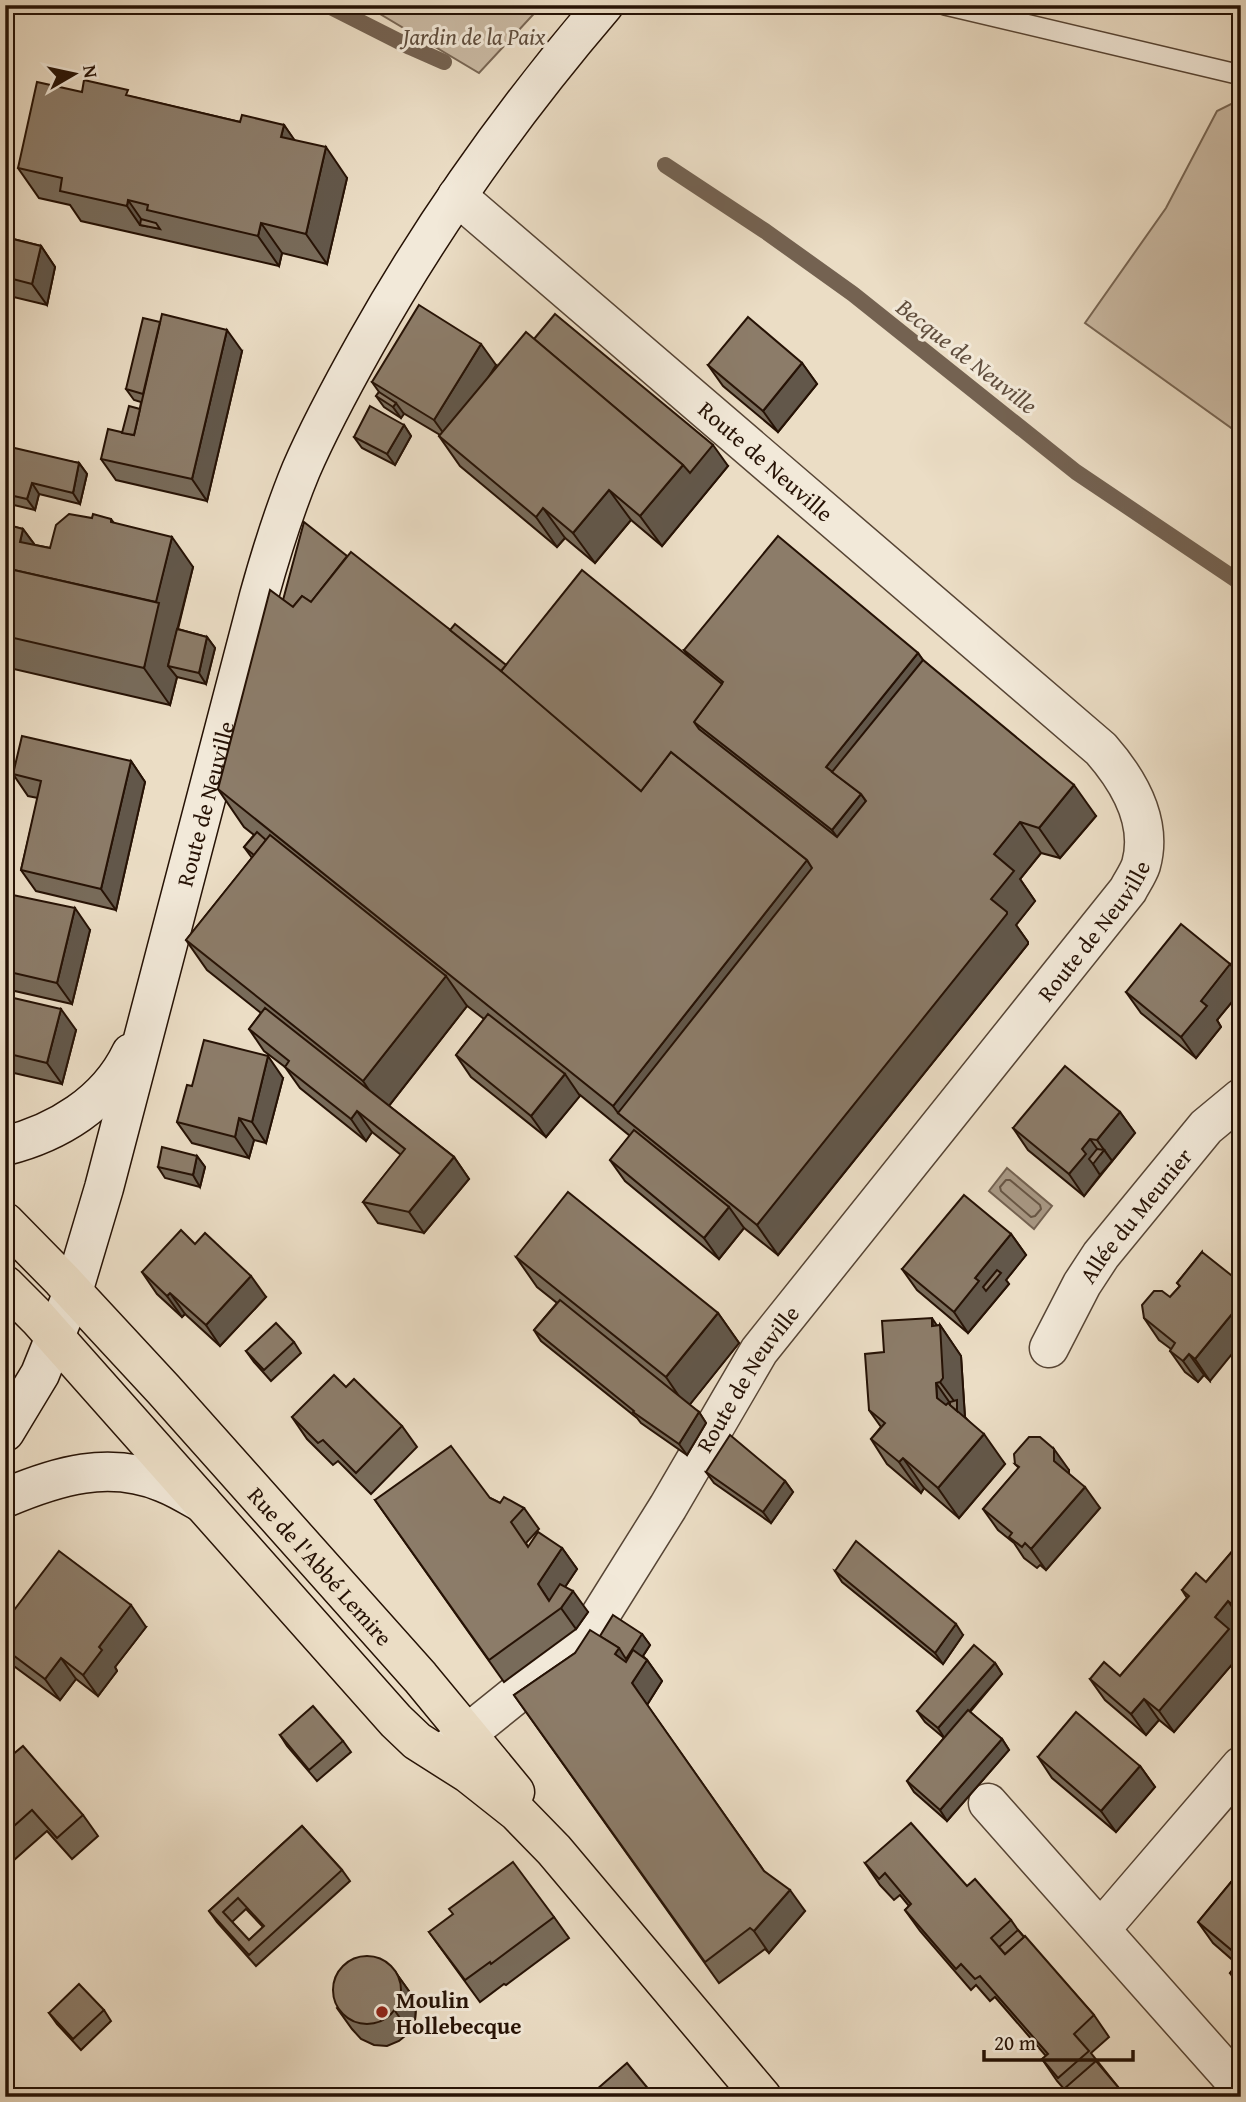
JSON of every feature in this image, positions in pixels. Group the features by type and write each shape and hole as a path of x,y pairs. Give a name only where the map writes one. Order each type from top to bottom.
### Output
{"main road":[{"name":"Rue de l'Abbé Lemire","path":"5,1222 73,1292 420,1677 454,1744 478,1780 517,1812 554,1850 762,2097"},
{"name":"Rue de l'Abbé Lemire","path":"5,1285 396,1721 416,1741 454,1744"}],"street":[{"name":"Route de Neuville","path":"5,1432 40,1374 73,1292 104,1188 259,596 278,530 302,470 346,379 392,298 457,196 519,111 604,5"},
{"name":"Route de Neuville","path":"454,1744 590,1630 668,1507 759,1351 1128,890 1141,866 1143,842 1141,816 1132,794 1118,768 1101,749 457,196"},
{"path":"5,1146 55,1128 82,1111 105,1090 128,1058 148,1016"},
{"name":"Allée du Meunier","path":"1049,1348 1082,1284 1101,1255 1206,1127 1241,1098"},
{"path":"5,1497 68,1475 105,1471 134,1473 163,1483 202,1503"},
{"path":"1101,1929 1241,1766"},
{"path":"988,1803 1241,2088"}],"lane":[{"path":"945,5 1241,75"}],"green space":[{"name":"Jardin de la Paix","path":"365,5 542,5 479,73"},
{"path":"1241,99 1241,435 1085,323 1166,208 1217,111"}],"water":[{"path":"1007,1168 1052,1206 1034,1229 989,1191"}],"building":[{"path":"84,80 128,90 126,95 240,122 242,115 284,125 281,137 326,147 306,234 261,223 258,236 147,210 148,205 128,200 127,206 60,191 62,178 18,168 37,82 82,92"},
{"path":"141,219 156,223 160,229 140,225"},
{"path":"5,237 41,246 32,284 5,277"},
{"path":"419,305 481,344 434,420 372,382"},
{"path":"162,314 227,330 192,479 101,459 108,429 134,435"},
{"path":"555,314 713,445 690,473 534,339"},
{"path":"748,317 802,363 763,411 708,365"},
{"path":"143,318 160,322 143,394 126,389"},
{"path":"526,332 683,465 640,516 609,490 573,533 543,508 536,517 439,436"},
{"path":"379,392 396,403 393,407 376,396"},
{"path":"129,406 140,409 134,435 122,433"},
{"path":"370,406 404,425 387,454 354,437"},
{"path":"6,446 79,463 73,493 32,483 27,499 5,494"},
{"path":"69,514 92,518 93,514 111,519 111,522 172,537 156,602 5,568 5,524 23,529 20,542 50,548 56,525"},
{"path":"304,522 347,556 311,602 302,596 293,607 283,600"},
{"path":"778,536 918,653 826,767 861,794 832,830 694,722 723,682 684,650"},
{"path":"351,552 495,665 641,791 671,752 807,860 613,1106 218,789 270,590 293,607 302,596 311,602"},
{"path":"5,568 159,603 144,668 5,636"},
{"path":"582,570 722,684 694,722 699,729 837,837 866,801 832,772 923,660 1074,785 1039,828 1020,822 994,854 1014,871 991,899 1007,914 757,1225 618,1113 812,868 807,860 671,752 641,791 501,671"},
{"path":"455,624 506,665 501,671 450,630"},
{"path":"177,629 207,637 199,673 168,666"},
{"path":"22,736 131,761 101,889 21,870 41,781 13,774"},
{"path":"257,832 266,840 254,855 244,847"},
{"path":"270,835 446,976 363,1081 186,940"},
{"path":"8,894 75,908 57,983 5,971 5,905"},
{"path":"1181,924 1230,964 1201,1001 1207,1006 1181,1037 1126,992"},
{"path":"5,996 61,1009 47,1063 5,1053"},
{"path":"265,1008 454,1157 409,1212 363,1202 405,1149 357,1111 351,1119 285,1067 289,1061 249,1029"},
{"path":"488,1014 565,1074 531,1116 456,1055"},
{"path":"204,1040 268,1056 252,1122 239,1118 235,1137 177,1122 187,1085 192,1086"},
{"path":"1065,1066 1120,1112 1097,1140 1090,1139 1082,1149 1086,1154 1069,1174 1013,1128"},
{"path":"634,1130 729,1207 704,1238 610,1160"},
{"path":"162,1147 197,1156 193,1175 158,1167"},
{"path":"1097,1149 1104,1150 1093,1164 1089,1159"},
{"path":"568,1192 718,1313 666,1377 516,1257"},
{"path":"964,1195 1011,1234 975,1278 979,1281 954,1312 902,1269"},
{"path":"181,1230 195,1244 205,1233 251,1276 206,1325 170,1293 167,1296 142,1272"},
{"path":"1202,1252 1241,1283 1241,1303 1195,1359 1189,1354 1183,1361 1170,1351 1175,1343 1144,1318 1142,1305 1154,1291 1162,1291 1170,1297 1180,1286 1177,1283"},
{"path":"997,1270 1001,1273 986,1291 983,1287"},
{"path":"560,1300 699,1412 679,1444 633,1412 534,1330"},
{"path":"932,1318 932,1326 940,1325 943,1378 936,1383 937,1398 946,1405 948,1403 984,1434 938,1488 903,1458 899,1462 871,1439 885,1423 869,1410 865,1354 884,1352 882,1321"},
{"path":"276,1323 294,1342 264,1370 246,1351"},
{"path":"334,1375 346,1387 354,1379 402,1426 356,1473 323,1440 318,1443 292,1417"},
{"path":"957,1400 957,1411 950,1402"},
{"path":"730,1435 785,1481 763,1512 706,1472"},
{"path":"1029,1437 1040,1437 1054,1449 1054,1461 1085,1487 1031,1549 1025,1543 1022,1547 1009,1537 1012,1533 983,1509 1019,1467 1015,1464 1014,1454"},
{"path":"451,1446 490,1498 500,1503 504,1497 524,1508 511,1522 528,1547 538,1532 562,1548 538,1584 549,1601 560,1584 573,1591 561,1608 489,1660 375,1500"},
{"path":"856,1541 956,1624 935,1653 835,1571"},
{"path":"1241,1541 1241,1612 1228,1601 1215,1617 1229,1629 1159,1711 1144,1699 1131,1714 1090,1679 1104,1662 1120,1676 1189,1596 1182,1590 1196,1573 1206,1582"},
{"path":"59,1551 131,1605 99,1647 102,1650 83,1675 61,1658 45,1679 5,1649 5,1622"},
{"path":"613,1615 642,1634 626,1659 619,1648 600,1636"},
{"path":"590,1630 619,1648 615,1654 626,1662 633,1650 647,1660 632,1683 764,1871 790,1890 754,1931 750,1928 705,1962 514,1695 575,1653"},
{"path":"974,1645 995,1663 938,1728 917,1711"},
{"path":"313,1706 343,1741 309,1770 280,1735"},
{"path":"968,1710 1002,1739 940,1810 907,1781"},
{"path":"1076,1712 1140,1766 1101,1811 1038,1757"},
{"path":"23,1746 83,1815 57,1838 32,1810 5,1834 5,1761"},
{"path":"911,1823 967,1886 975,1879 1011,1920 991,1938 1005,1954 1025,1936 1094,2015 1074,2034 1089,2051 1058,2078 1042,2059 1048,2054 980,1976 975,1979 961,1964 956,1969 905,1910 911,1904 885,1873 879,1879 865,1863"},
{"path":"302,1826 342,1870 249,1955 209,1911","holes":["238,1898 264,1926 249,1940 223,1912"]},
{"path":"513,1862 554,1917 465,1980 429,1932 453,1914 449,1909"},
{"path":"1241,1870 1241,1958 1198,1922"},
{"path":"1018,1930 1024,1937 1005,1954 999,1947"},
{"path":"367,1956 380,1959 391,1966 398,1977 401,1990 398,2003 391,2014 380,2021 367,2024 354,2021 343,2014 336,2003 333,1990 336,1977 343,1966 354,1959"},
{"path":"1241,1960 1241,1982 1230,1973"},
{"path":"79,1984 104,2010 73,2039 49,2013"},
{"path":"1096,2061 1124,2094 1120,2097 1073,2097 1065,2088"},
{"path":"627,2063 655,2097 588,2097"}],"waterway":[{"name":"Becque de Neuville","path":"327,5 444,62"},
{"name":"Becque de Neuville","path":"665,165 765,231 853,294 1076,472 1241,583"}],"place":[{"name":"Moulin Hollebecque","path":"382,2012"}]}
